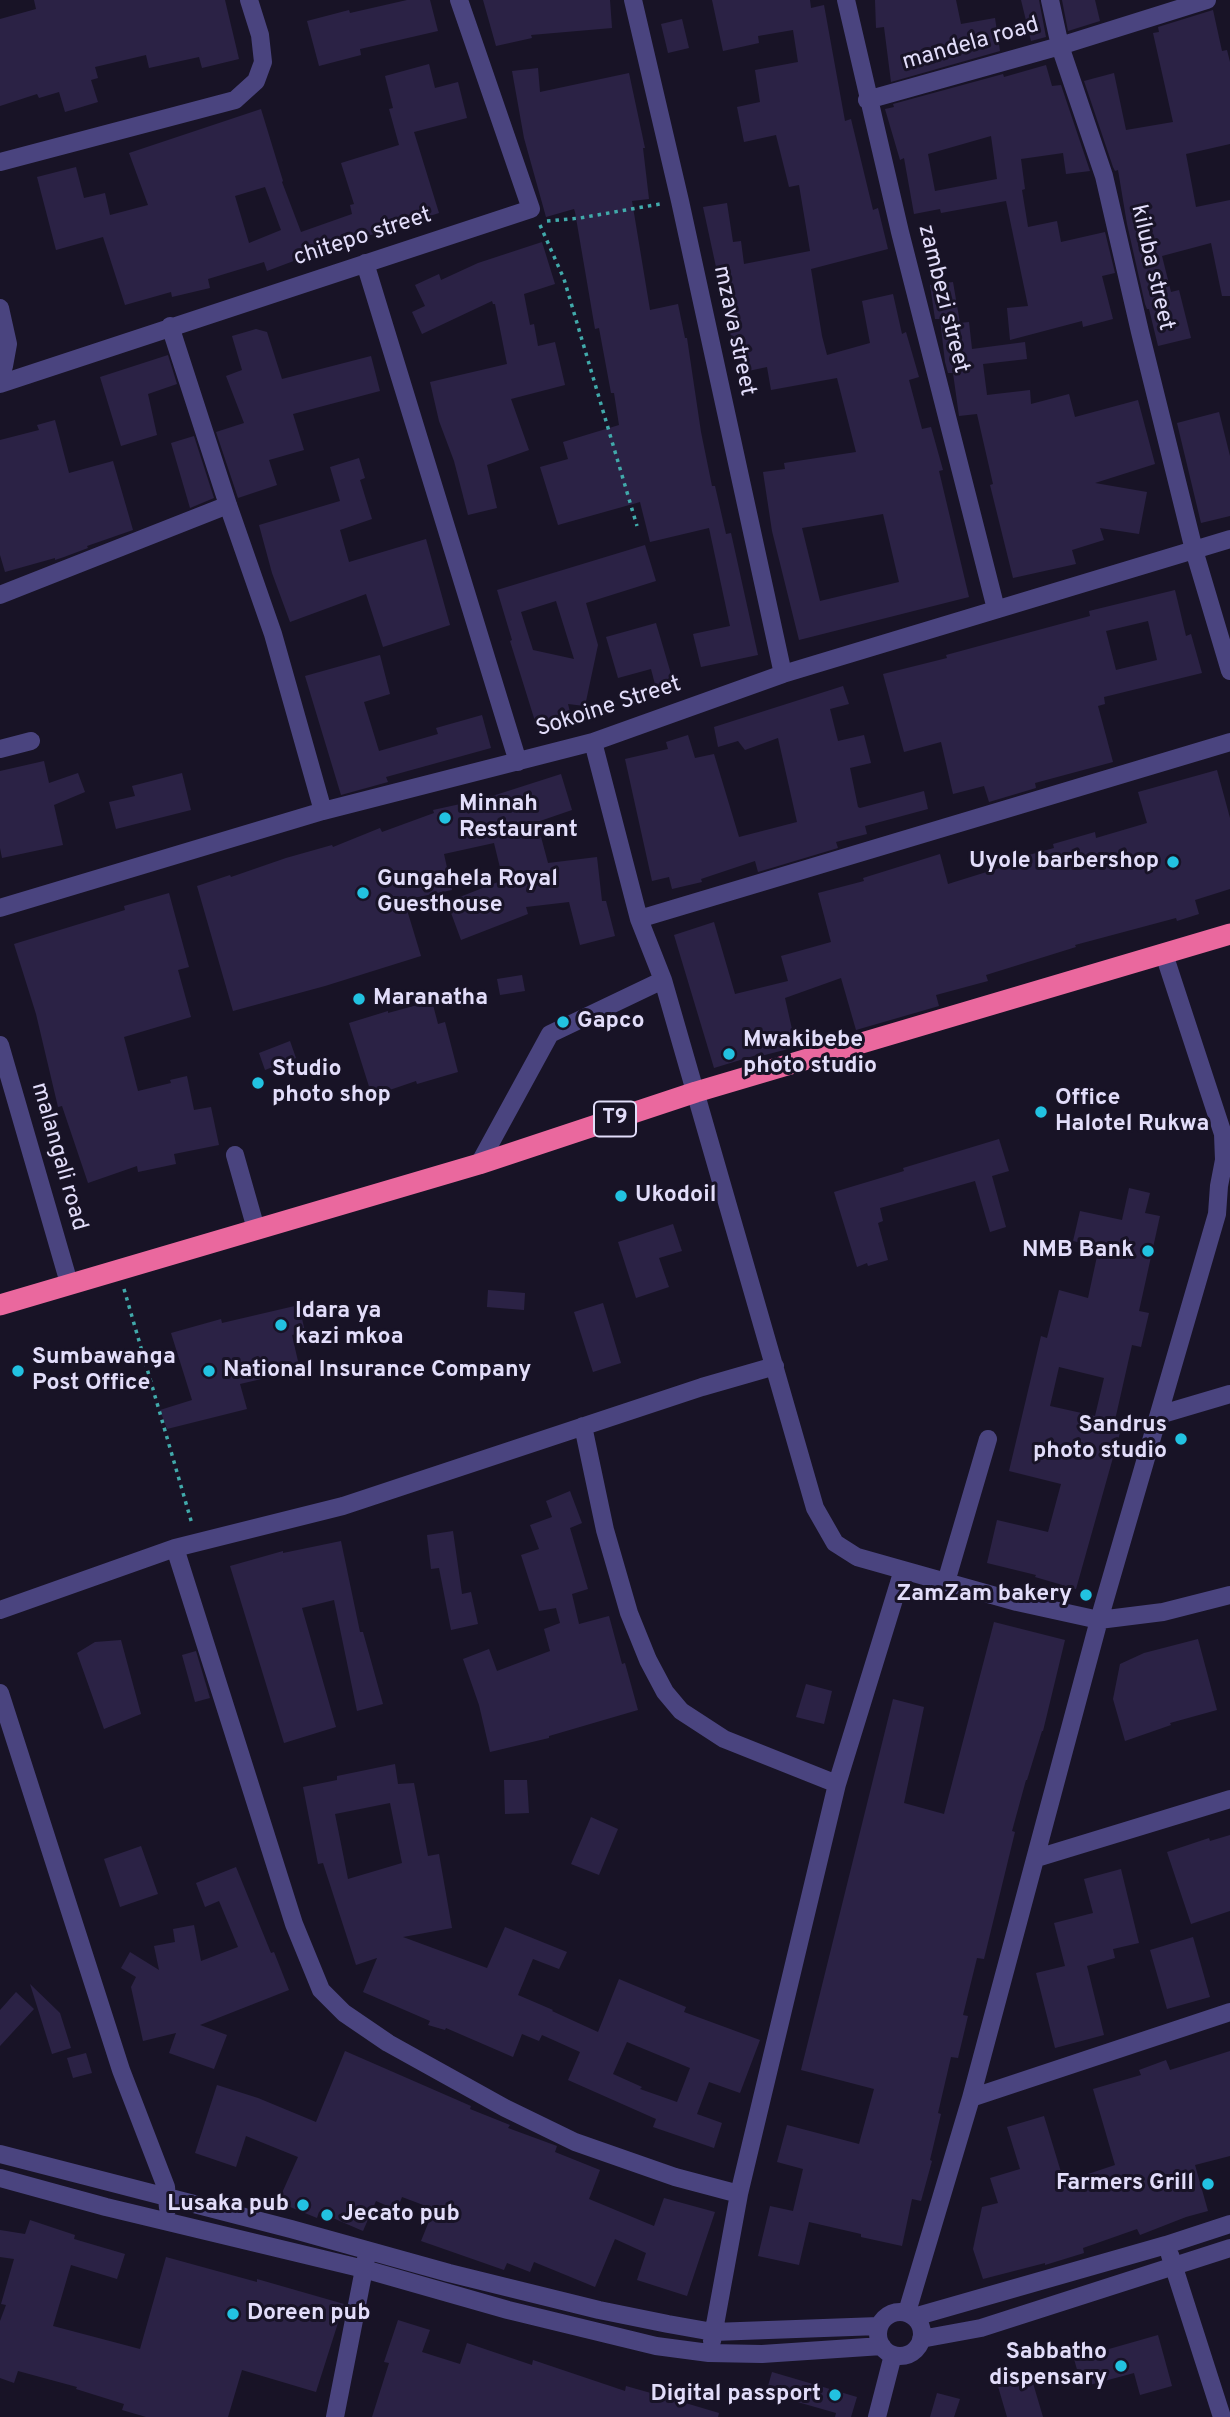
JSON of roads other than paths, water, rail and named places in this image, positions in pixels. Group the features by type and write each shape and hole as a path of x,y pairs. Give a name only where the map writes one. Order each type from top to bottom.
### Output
{"highway":[{"name":"T9","path":"0,1304 479,1164 696,1091 1230,933"}],"street":[{"path":"0,162 235,100 256,81 263,62 260,35 249,0"},
{"name":"chitepo street","path":"0,384 365,263 535,216 459,0"},
{"name":"mzava street","path":"633,0 680,201 783,674"},
{"name":"zambezi street","path":"846,0 867,100 996,609"},
{"name":"kiluba street","path":"1050,0 1060,46 1104,176 1194,550 1230,671"},
{"name":"mandela road","path":"867,100 1060,46 1207,0"},
{"path":"365,263 518,762"},
{"path":"0,308 8,344 0,375"},
{"path":"170,326 273,634 324,811"},
{"path":"0,595 228,505"},
{"name":"Sokoine Street","path":"0,908 324,811 593,742 783,674 1230,539"},
{"path":"0,749 31,741"},
{"path":"593,742 639,919 663,980 815,1508 835,1543 857,1557 1053,1612 1099,1620 1163,1612 1230,1595"},
{"path":"639,919 1230,742"},
{"path":"910,2315 1037,1858 1099,1620 1225,1184 1223,1134 1164,954"},
{"path":"479,1164 550,1034 663,980"},
{"name":"malangali road","path":"0,1045 69,1283"},
{"path":"235,1155 256,1229"},
{"path":"0,1610 175,1548 343,1506 702,1387 775,1366"},
{"path":"1159,1415 1230,1394"},
{"path":"583,1426 605,1530 629,1613 648,1660 665,1692 681,1711 724,1739 837,1784"},
{"path":"946,1582 988,1439"},
{"path":"175,1548 294,1924 321,1990 344,2014 388,2043 516,2114 575,2142 675,2177 739,2194"},
{"path":"709,2353 739,2194 837,1784 902,1570"},
{"path":"0,1693 121,2070 169,2199 167,2222"},
{"path":"1037,1858 1230,1799"},
{"path":"971,2098 1230,2012"},
{"path":"0,2154 599,2310 713,2332 879,2326"},
{"path":"0,2178 167,2222 364,2269 508,2310 656,2346 709,2353 887,2350 907,2354 914,2351 921,2339 920,2325 910,2315"},
{"path":"877,2417 887,2350 878,2332 879,2326 894,2312 910,2315 1166,2245 1230,2224"},
{"path":"1166,2245 1222,2417"},
{"path":"921,2339 981,2328 1230,2248"},
{"path":"335,2417 368,2250"}],"place":[{"name":"Minnah Restaurant","path":"445,818"},
{"name":"Uyole barbershop","path":"1173,862"},
{"name":"Gungahela Royal Guesthouse","path":"363,893"},
{"name":"Maranatha","path":"359,999"},
{"name":"Gapco","path":"563,1022"},
{"name":"Mwakibebe photo studio","path":"729,1054"},
{"name":"Studio photo shop","path":"258,1083"},
{"name":"Office Halotel Rukwa","path":"1041,1112"},
{"name":"Ukodoil","path":"621,1196"},
{"name":"NMB Bank","path":"1148,1251"},
{"name":"Idara ya kazi mkoa","path":"281,1325"},
{"name":"Sumbawanga Post Office","path":"18,1371"},
{"name":"National Insurance Company","path":"209,1371"},
{"name":"Sandrus photo studio","path":"1181,1439"},
{"name":"ZamZam bakery","path":"1086,1595"},
{"name":"Farmers Grill","path":"1208,2184"},
{"name":"Lusaka pub","path":"303,2205"},
{"name":"Jecato pub","path":"327,2215"},
{"name":"Doreen pub","path":"233,2314"},
{"name":"Sabbatho dispensary","path":"1121,2366"},
{"name":"Digital passport","path":"835,2395"}]}
